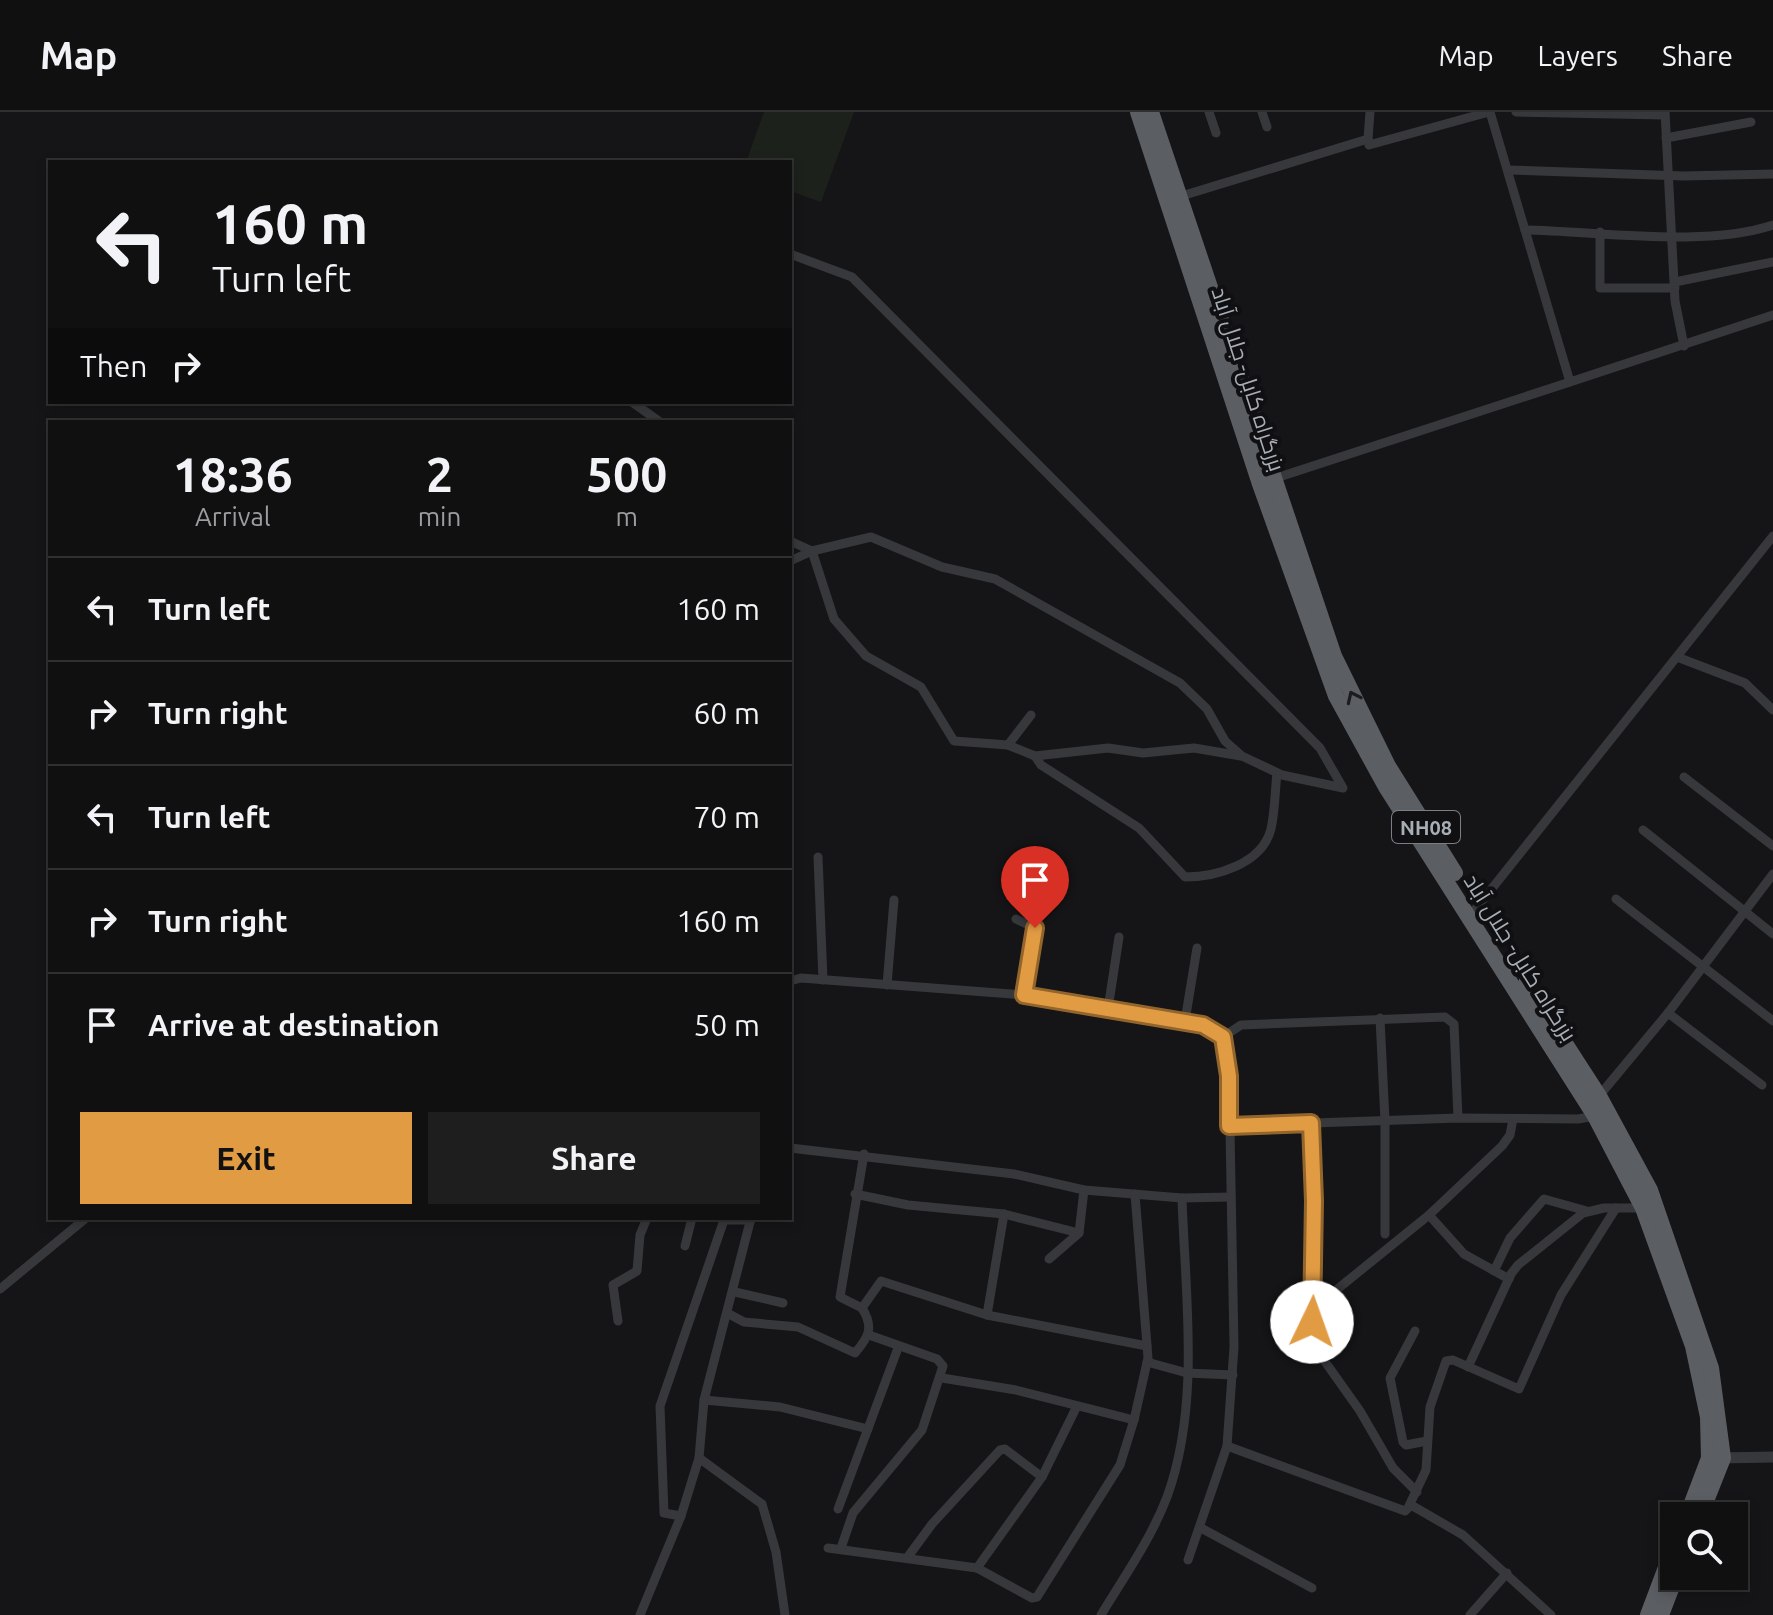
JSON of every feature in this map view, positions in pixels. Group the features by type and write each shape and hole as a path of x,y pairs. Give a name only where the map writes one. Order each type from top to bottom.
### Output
{"highway":[{"name":"بزرگراه کابل- جلال آباد","path":"1138,112 1174,199 1334,656 1354,701 1388,766 1595,1116 1643,1208 1693,1346 1716,1458 1694,1502"},
{"name":"بزرگراه کابل- جلال آباد","path":"1151,112 1174,199 1327,675 1386,787 1599,1096 1650,1190 1711,1368 1716,1458 1704,1502"},
{"path":"1648,1615 1660,1583"},
{"path":"1661,1615 1671,1590"}],"street":[{"path":"1209,112 1216,133"},
{"path":"1262,112 1267,127"},
{"path":"1370,112 1369,145 1489,112 1570,382"},
{"path":"1516,112 1665,113 1675,285 1684,346"},
{"path":"1666,138 1751,122"},
{"path":"1174,199 1368,139"},
{"path":"1508,170 1669,176 1773,174"},
{"path":"1525,230 1672,236 1744,232 1773,225"},
{"path":"1600,232 1600,288 1675,285 1773,262"},
{"path":"792,255 852,277 1320,748 1343,788 1277,773 1242,756 1225,741 1207,709 1180,683 995,579 942,567 871,537 812,551 792,560"},
{"path":"1273,479 1773,315"},
{"path":"635,404 657,420"},
{"path":"1474,912 1773,536"},
{"path":"792,542 812,551 834,619 866,656 921,687 954,741 1008,745 1035,756 1108,748 1143,753 1194,748 1242,756"},
{"path":"1677,657 1745,683 1773,710"},
{"path":"1008,745 1031,715"},
{"path":"1035,756 1041,765 1139,828 1185,877 1212,877 1255,855 1270,832 1277,773"},
{"path":"1684,777 1773,846"},
{"path":"1643,830 1773,934"},
{"path":"818,857 823,980"},
{"path":"1599,1096 1668,1013 1773,874"},
{"path":"1616,899 1773,1021"},
{"path":"887,985 894,900"},
{"path":"1016,919 1035,928 1024,995"},
{"path":"1108,1009 1119,937"},
{"path":"1185,1021 1197,948"},
{"path":"792,981 823,980 1024,995 1185,1021 1203,1025 1223,1037"},
{"path":"1668,1013 1762,1085"},
{"path":"1223,1037 1241,1025 1433,1015 1453,1021 1458,1118"},
{"path":"1380,1018 1385,1121 1385,1234"},
{"path":"1188,1560 1227,1446 1233,1375 1229,1076 1223,1037"},
{"path":"1229,1126 1458,1118 1578,1119 1595,1116"},
{"path":"1314,1308 1429,1215 1502,1146 1510,1135 1513,1119"},
{"path":"1311,1123 1314,1308 1309,1339 1360,1411 1393,1468 1417,1492"},
{"path":"792,1148 864,1154 1014,1174 1084,1190 1182,1198 1231,1197"},
{"path":"729,1314 744,1322 798,1327 852,1353 869,1335 871,1327 862,1308 840,1297 864,1154"},
{"path":"1049,1259 1079,1233 1084,1190"},
{"path":"855,1194 908,1205 1004,1214 1079,1233"},
{"path":"828,1548 977,1568 1035,1599 1120,1465 1134,1420 1147,1362 1135,1194"},
{"path":"1101,1615 1155,1524 1178,1454 1187,1373 1182,1198"},
{"path":"1494,1271 1510,1238 1544,1199 1587,1211 1643,1208"},
{"path":"1227,1446 1405,1511 1411,1505 1426,1470 1430,1407 1446,1361 1453,1360 1519,1389 1561,1295 1616,1208"},
{"path":"1468,1367 1518,1265 1587,1211"},
{"path":"987,1315 1004,1214"},
{"path":"1429,1215 1464,1254 1509,1279"},
{"path":"0,1289 84,1220"},
{"path":"618,1321 613,1285 637,1271 640,1235 646,1220"},
{"path":"685,1246 692,1220"},
{"path":"681,1516 664,1513 660,1406 724,1220"},
{"path":"640,1615 681,1516 699,1458 704,1400 735,1292 751,1220"},
{"path":"862,1308 881,1281 987,1315 1147,1346"},
{"path":"735,1292 783,1303"},
{"path":"1415,1331 1389,1382 1403,1442 1406,1445 1427,1441"},
{"path":"841,1548 853,1513 922,1430 942,1378 942,1362 869,1335"},
{"path":"838,1509 898,1348"},
{"path":"1147,1362 1187,1373 1233,1375"},
{"path":"942,1378 1016,1390 1134,1420"},
{"path":"704,1400 780,1407 868,1429"},
{"path":"977,1568 1042,1477 1077,1406"},
{"path":"907,1558 932,1524 1000,1450 1005,1449 1042,1477"},
{"path":"1716,1458 1773,1457"},
{"path":"699,1458 762,1504 776,1552 785,1615"},
{"path":"1411,1505 1463,1535 1551,1615"},
{"path":"1201,1528 1312,1588"},
{"path":"1470,1615 1507,1573"}],"shaded area":[{"path":"764,112 854,112 821,202 792,192 792,160 747,160"}],"route":[{"path":"1035,928 1024,995 1203,1025 1223,1037 1229,1076 1229,1126 1311,1123 1314,1201 1312,1322"}]}
